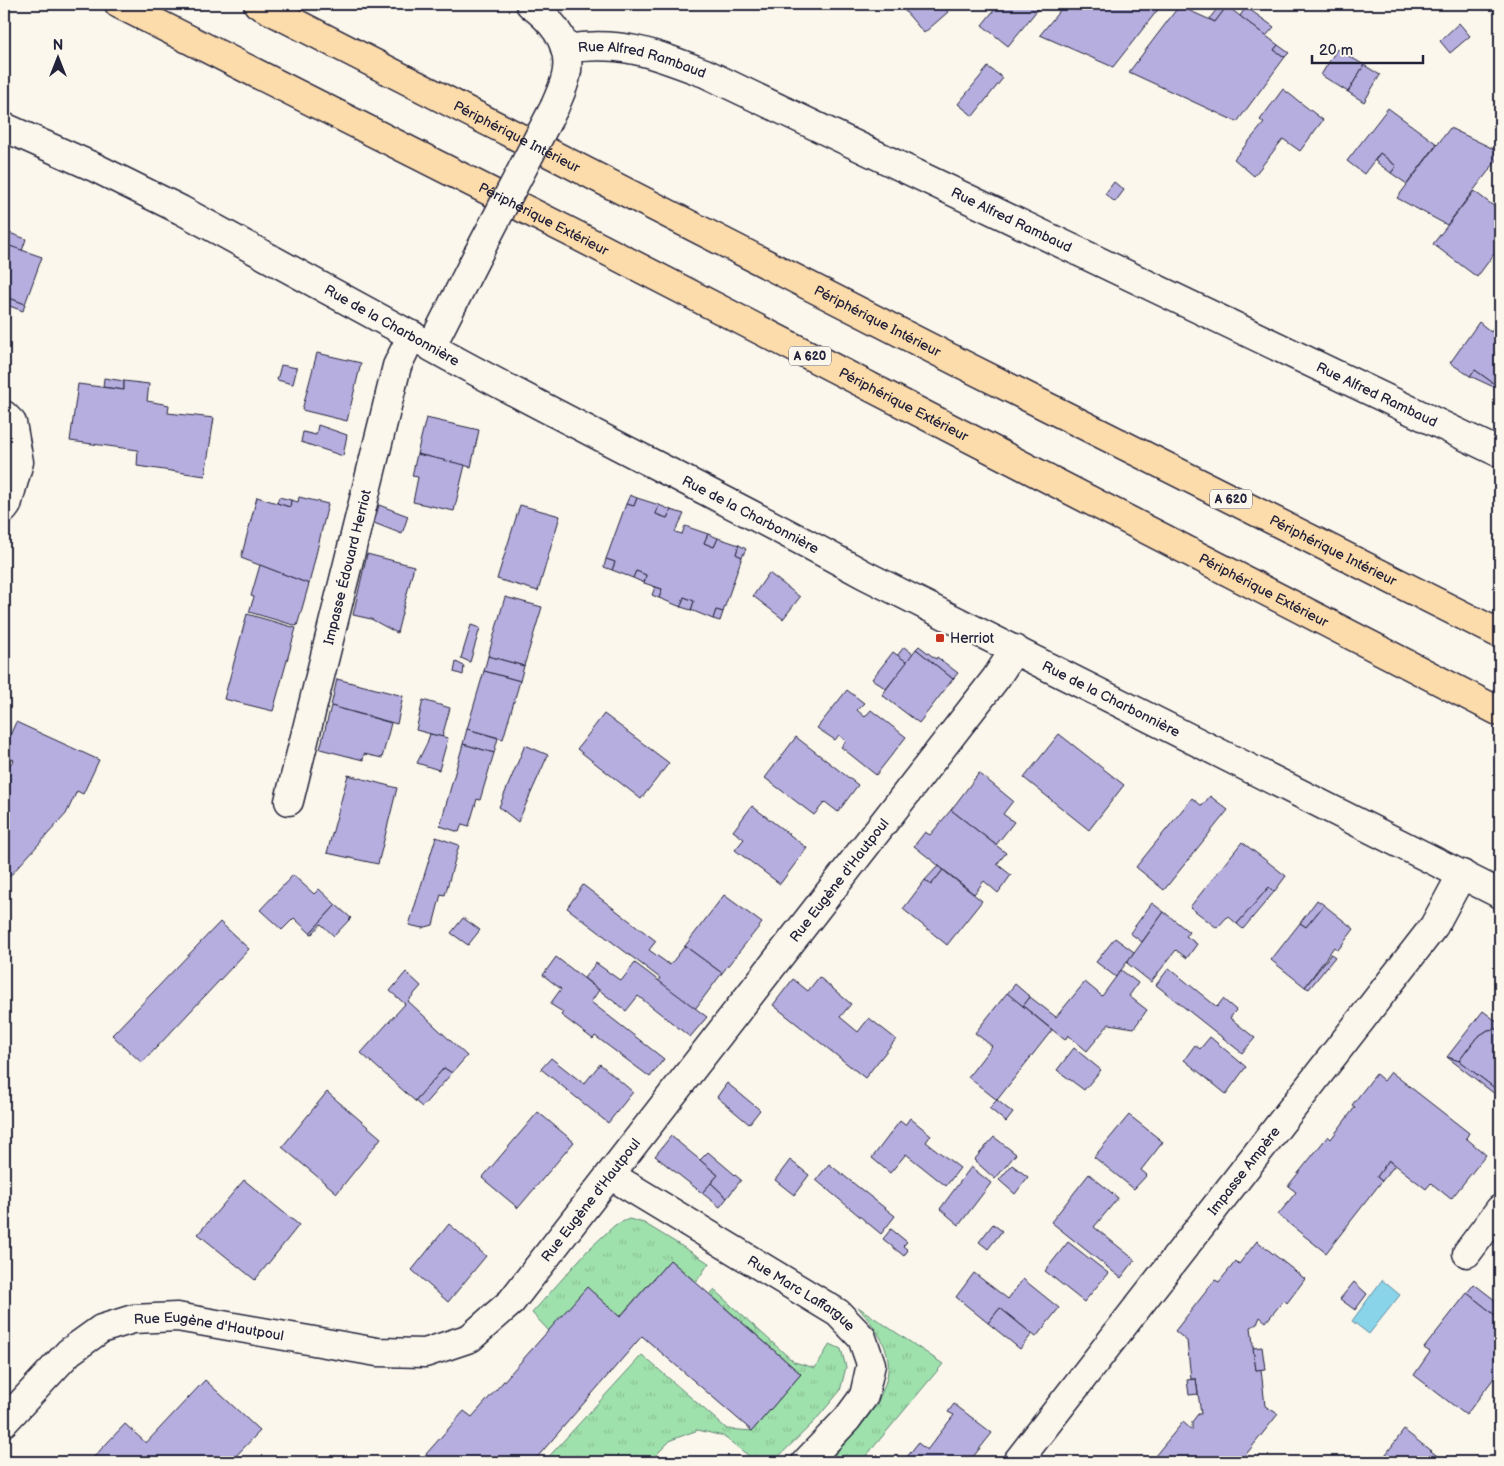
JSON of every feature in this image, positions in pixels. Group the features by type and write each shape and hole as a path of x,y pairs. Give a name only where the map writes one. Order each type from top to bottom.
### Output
{"highway":[{"name":"Périphérique Extérieur","path":"119,4 578,236 1500,712"},
{"name":"Périphérique Intérieur","path":"258,4 954,360 1500,634"}],"street":[{"name":"Rue Alfred Rambaud","path":"530,4 545,15 559,33 565,49 602,45 629,48 657,55 707,74 1500,453"},
{"name":"Impasse Édouard Herriot","path":"289,801 397,366 421,341 478,254 555,106 566,77 568,62 565,49"},
{"name":"Rue de la Charbonnière","path":"4,127 96,168 181,210 508,389 769,522 865,574 1500,894"},
{"path":"4,415 12,423 19,462 7,505 4,509"},
{"name":"Rue Eugène d'Hautpoul","path":"4,1422 69,1352 101,1329 133,1319 177,1316 377,1352 425,1353 470,1338 511,1302 996,678 1015,649"},
{"name":"Impasse Ampère","path":"1017,1462 1434,926 1462,874"},
{"name":"Rue Marc Laffargue","path":"610,1175 838,1313 862,1338 870,1364 864,1396 847,1419 806,1462"},
{"path":"1467,1253 1500,1209"}],"green space":[{"path":"629,1219 644,1223 709,1263 696,1282 670,1260 620,1316 587,1288 549,1331 532,1313 588,1250 615,1225"},
{"path":"714,1290 794,1362 815,1368 830,1344 841,1349 846,1367 840,1391 814,1422 773,1462 757,1462 723,1436 698,1430 671,1440 649,1462 544,1462 642,1355 727,1429 752,1431 801,1374 710,1294"},
{"path":"858,1307 943,1364 861,1462 836,1462 834,1455 866,1419 883,1391 887,1375 888,1360 884,1345 876,1330"}],"water":[{"path":"1382,1280 1400,1295 1369,1334 1352,1321"}],"building":[{"path":"899,4 942,4 948,12 924,33"},
{"path":"999,4 1042,4 1008,46 982,25"},
{"path":"1065,4 1155,4 1160,7 1113,67 1040,35"},
{"path":"1221,4 1227,6 1215,22 1209,19"},
{"path":"1179,6 1215,22 1227,6 1278,45 1274,50 1285,57 1237,122 1129,72"},
{"path":"1246,7 1274,27 1266,36 1240,16"},
{"path":"1459,23 1470,36 1450,53 1440,41"},
{"path":"1278,45 1289,53 1285,57 1274,50"},
{"path":"1337,49 1364,65 1348,92 1321,75"},
{"path":"1364,65 1380,75 1364,102 1348,92"},
{"path":"988,67 1003,78 973,116 958,104"},
{"path":"1283,89 1323,120 1300,151 1283,139 1254,176 1234,159 1264,123 1260,120"},
{"path":"1388,108 1437,144 1407,184 1391,173 1396,166 1380,153 1364,174 1347,161"},
{"path":"1450,128 1500,152 1500,156 1447,225 1397,198"},
{"path":"1380,153 1396,166 1391,173 1375,161"},
{"path":"1114,182 1124,190 1115,202 1105,194"},
{"path":"1474,191 1500,211 1500,246 1477,277 1433,244"},
{"path":"4,231 26,239 22,251 4,244"},
{"path":"4,244 42,257 25,304 4,296"},
{"path":"4,296 25,304 23,311 4,304"},
{"path":"1500,319 1500,388 1475,370 1470,376 1450,363 1479,322 1491,332"},
{"path":"317,353 361,363 347,421 302,410"},
{"path":"281,365 297,368 293,384 277,380"},
{"path":"1475,370 1500,388 1500,390 1470,376"},
{"path":"104,378 124,381 124,390 103,387"},
{"path":"124,381 149,384 147,401 169,405 168,413 214,418 205,476 137,466 138,450 70,441 78,384 124,390"},
{"path":"426,418 479,430 471,467 417,454"},
{"path":"318,425 347,435 343,456 301,442 303,432 316,435"},
{"path":"417,454 465,465 454,511 413,502 418,477 412,476"},
{"path":"630,495 637,498 634,506 626,504"},
{"path":"257,497 290,507 291,500 298,502 299,497 328,504 309,584 241,558"},
{"path":"279,497 291,500 290,507 277,503"},
{"path":"637,498 659,505 656,514 667,518 671,510 684,514 675,532 682,534 685,526 708,534 704,543 714,547 718,538 739,545 736,554 742,557 723,612 716,610 713,619 691,610 694,601 684,597 681,607 659,598 662,589 644,583 646,575 636,571 633,578 612,570 615,562 606,559 626,504 634,506"},
{"path":"379,505 408,516 402,534 374,523"},
{"path":"520,505 560,516 538,591 497,579"},
{"path":"659,505 671,510 667,518 656,514"},
{"path":"708,534 718,538 714,547 704,543"},
{"path":"739,545 746,549 742,557 736,554"},
{"path":"367,554 414,566 397,633 371,619 353,615"},
{"path":"606,559 615,562 612,570 604,567"},
{"path":"260,565 309,584 297,626 249,612 254,597 251,596"},
{"path":"636,571 646,575 644,583 633,578"},
{"path":"769,573 800,597 783,619 753,596"},
{"path":"655,587 662,589 659,598 652,595"},
{"path":"505,597 542,607 524,666 488,656"},
{"path":"684,597 694,601 691,610 681,607"},
{"path":"716,610 723,612 720,621 713,619"},
{"path":"247,614 296,628 273,711 224,699"},
{"path":"471,625 480,628 470,662 461,658"},
{"path":"919,646 958,673 953,679 916,649"},
{"path":"904,647 913,654 907,662 897,656"},
{"path":"916,649 953,679 919,723 882,695"},
{"path":"893,652 907,662 886,689 872,679"},
{"path":"488,656 524,666 520,681 484,671"},
{"path":"456,662 464,666 463,675 454,672"},
{"path":"484,671 520,681 503,739 467,729"},
{"path":"337,679 403,696 397,724 331,706"},
{"path":"847,690 864,703 857,710 865,717 871,710 906,737 876,775 841,747 846,741 839,735 835,740 817,728"},
{"path":"423,700 450,708 442,737 416,730"},
{"path":"331,706 391,723 382,758 364,754 363,760 320,749"},
{"path":"604,714 669,763 641,799 577,749"},
{"path":"16,722 99,760 83,794 77,791 66,814 9,877 6,875 4,878 4,771 14,760 4,756 4,748"},
{"path":"467,729 498,738 494,753 463,744"},
{"path":"430,734 448,738 439,770 417,763"},
{"path":"1059,734 1124,785 1089,830 1024,778"},
{"path":"796,737 858,785 838,812 825,802 814,815 765,778"},
{"path":"463,744 494,753 480,800 477,799 469,826 462,824 459,832 440,826"},
{"path":"525,745 548,755 518,822 499,807"},
{"path":"979,773 1013,801 1003,814 1014,822 996,845 951,810"},
{"path":"348,775 397,788 378,864 327,853"},
{"path":"1210,796 1228,810 1164,890 1136,867 1192,798 1202,806"},
{"path":"752,806 807,848 780,884 735,850 744,839 733,831"},
{"path":"951,810 1006,853 997,864 1011,875 998,893 984,881 974,894 914,846 925,832 930,835"},
{"path":"436,837 459,845 445,895 441,894 433,925 422,928 409,925"},
{"path":"1242,842 1286,876 1274,892 1269,887 1237,924 1228,916 1217,928 1190,907"},
{"path":"938,866 943,870 931,885 925,880"},
{"path":"943,870 982,901 947,945 903,909 925,880 931,885"},
{"path":"293,875 314,894 319,889 336,905 310,933 294,918 282,930 260,910"},
{"path":"583,885 656,941 649,950 670,965 685,946 722,973 695,1009 658,981 660,978 567,908"},
{"path":"1269,887 1274,892 1243,929 1237,924"},
{"path":"724,895 762,923 722,973 685,946"},
{"path":"1317,900 1324,905 1306,927 1300,923"},
{"path":"1152,903 1164,912 1142,942 1130,933"},
{"path":"336,905 351,918 334,936 321,924 312,934 310,933"},
{"path":"1324,905 1354,929 1338,950 1334,947 1305,987 1271,960 1300,923 1306,927"},
{"path":"1164,912 1189,932 1186,936 1197,944 1187,958 1176,950 1151,982 1127,963"},
{"path":"463,918 480,930 468,945 451,933"},
{"path":"220,922 249,949 142,1063 112,1035"},
{"path":"1115,938 1134,952 1116,977 1096,962"},
{"path":"1331,954 1335,957 1309,989 1305,987"},
{"path":"556,957 599,990 591,1002 664,1059 650,1077 595,1036 593,1039 561,1015 563,1012 550,1004 561,989 543,975"},
{"path":"596,963 621,981 635,963 707,1017 690,1037 638,996 626,1011 584,978"},
{"path":"1169,968 1217,1007 1223,999 1236,1010 1230,1018 1255,1038 1242,1053 1156,985"},
{"path":"1121,970 1138,983 1129,996 1147,1010 1134,1028 1109,1024 1087,1051 1068,1035 1065,1040 1023,1006 1030,997 1056,1017 1085,982 1102,996"},
{"path":"406,972 421,986 408,1001 467,1056 452,1073 444,1068 415,1101 361,1053 405,1004 390,991"},
{"path":"819,977 851,1004 840,1017 858,1032 869,1018 896,1039 865,1078 773,1005 793,979 808,991"},
{"path":"1015,984 1030,997 1023,1006 1007,994"},
{"path":"1007,993 1052,1030 997,1100 968,1077 992,1046 975,1033"},
{"path":"1483,1011 1500,1024 1500,1031 1496,1029 1488,1030 1477,1037 1459,1061 1447,1057"},
{"path":"1496,1029 1500,1031 1500,1092 1459,1061 1477,1037 1488,1030"},
{"path":"1210,1037 1246,1067 1226,1094 1184,1060 1195,1045 1200,1049"},
{"path":"1074,1048 1101,1070 1084,1090 1057,1070"},
{"path":"1447,1057 1459,1061 1500,1092 1500,1098"},
{"path":"551,1058 584,1084 600,1064 633,1092 608,1123 541,1069"},
{"path":"444,1068 452,1073 422,1107 415,1101"},
{"path":"1391,1072 1469,1133 1466,1138 1486,1155 1451,1199 1431,1183 1426,1189 1389,1160 1377,1177 1382,1181 1326,1253 1278,1215 1296,1192 1288,1186 1328,1136 1331,1139 1355,1107 1352,1105 1376,1074 1384,1081"},
{"path":"727,1083 760,1110 749,1124 717,1097"},
{"path":"327,1092 381,1138 337,1193 282,1147"},
{"path":"997,1100 1013,1113 1006,1122 989,1108"},
{"path":"538,1112 574,1142 518,1208 482,1178"},
{"path":"1129,1115 1163,1142 1141,1170 1147,1175 1134,1189 1094,1157"},
{"path":"910,1118 931,1135 926,1142 960,1168 946,1186 906,1154 890,1173 872,1158 900,1121 905,1125"},
{"path":"671,1136 718,1175 702,1193 655,1156"},
{"path":"994,1137 1016,1154 995,1179 974,1160"},
{"path":"708,1152 741,1180 727,1198 711,1183 718,1175 700,1160"},
{"path":"790,1160 809,1175 794,1195 775,1180"},
{"path":"1389,1160 1395,1165 1382,1181 1377,1177"},
{"path":"829,1164 895,1216 881,1234 816,1180"},
{"path":"1012,1165 1028,1177 1015,1194 999,1180"},
{"path":"971,1167 991,1183 959,1225 940,1209"},
{"path":"1089,1174 1118,1198 1094,1227 1135,1260 1121,1278 1051,1222"},
{"path":"244,1180 299,1225 255,1280 198,1234"},
{"path":"711,1183 727,1198 720,1207 702,1193"},
{"path":"449,1224 486,1256 448,1302 412,1270"},
{"path":"993,1224 1002,1231 988,1249 979,1242"},
{"path":"891,1229 907,1242 903,1246 908,1250 904,1256 883,1239"},
{"path":"1257,1241 1305,1279 1287,1303 1284,1300 1266,1322 1260,1317 1257,1324 1251,1327 1256,1370 1261,1369 1265,1406 1278,1414 1240,1462 1150,1462 1183,1422 1192,1430 1192,1422 1198,1414 1201,1414 1196,1379 1191,1379 1187,1341 1175,1331 1215,1280 1219,1282 1236,1261 1239,1264"},
{"path":"1068,1242 1108,1273 1084,1302 1045,1271"},
{"path":"670,1260 801,1374 752,1431 642,1336 533,1462 419,1462 464,1411 472,1417 587,1287 620,1317"},
{"path":"974,1273 1008,1299 1023,1279 1059,1308 1036,1337 1000,1308 988,1323 956,1297"},
{"path":"1354,1282 1367,1294 1355,1310 1340,1299"},
{"path":"1474,1284 1500,1304 1500,1319 1467,1293"},
{"path":"1467,1293 1500,1319 1500,1370 1466,1415 1414,1375 1430,1352 1424,1348"},
{"path":"1000,1308 1032,1334 1020,1349 988,1323"},
{"path":"1262,1347 1265,1369 1256,1370 1253,1348"},
{"path":"1196,1379 1198,1394 1189,1395 1187,1380"},
{"path":"205,1380 260,1431 230,1462 89,1462 125,1424 146,1443"},
{"path":"954,1404 992,1433 969,1462 903,1462 918,1443 927,1450 954,1415 948,1412"},
{"path":"1404,1430 1445,1462 1380,1462"}],"place":[{"name":"Herriot","path":"940,638"}]}
